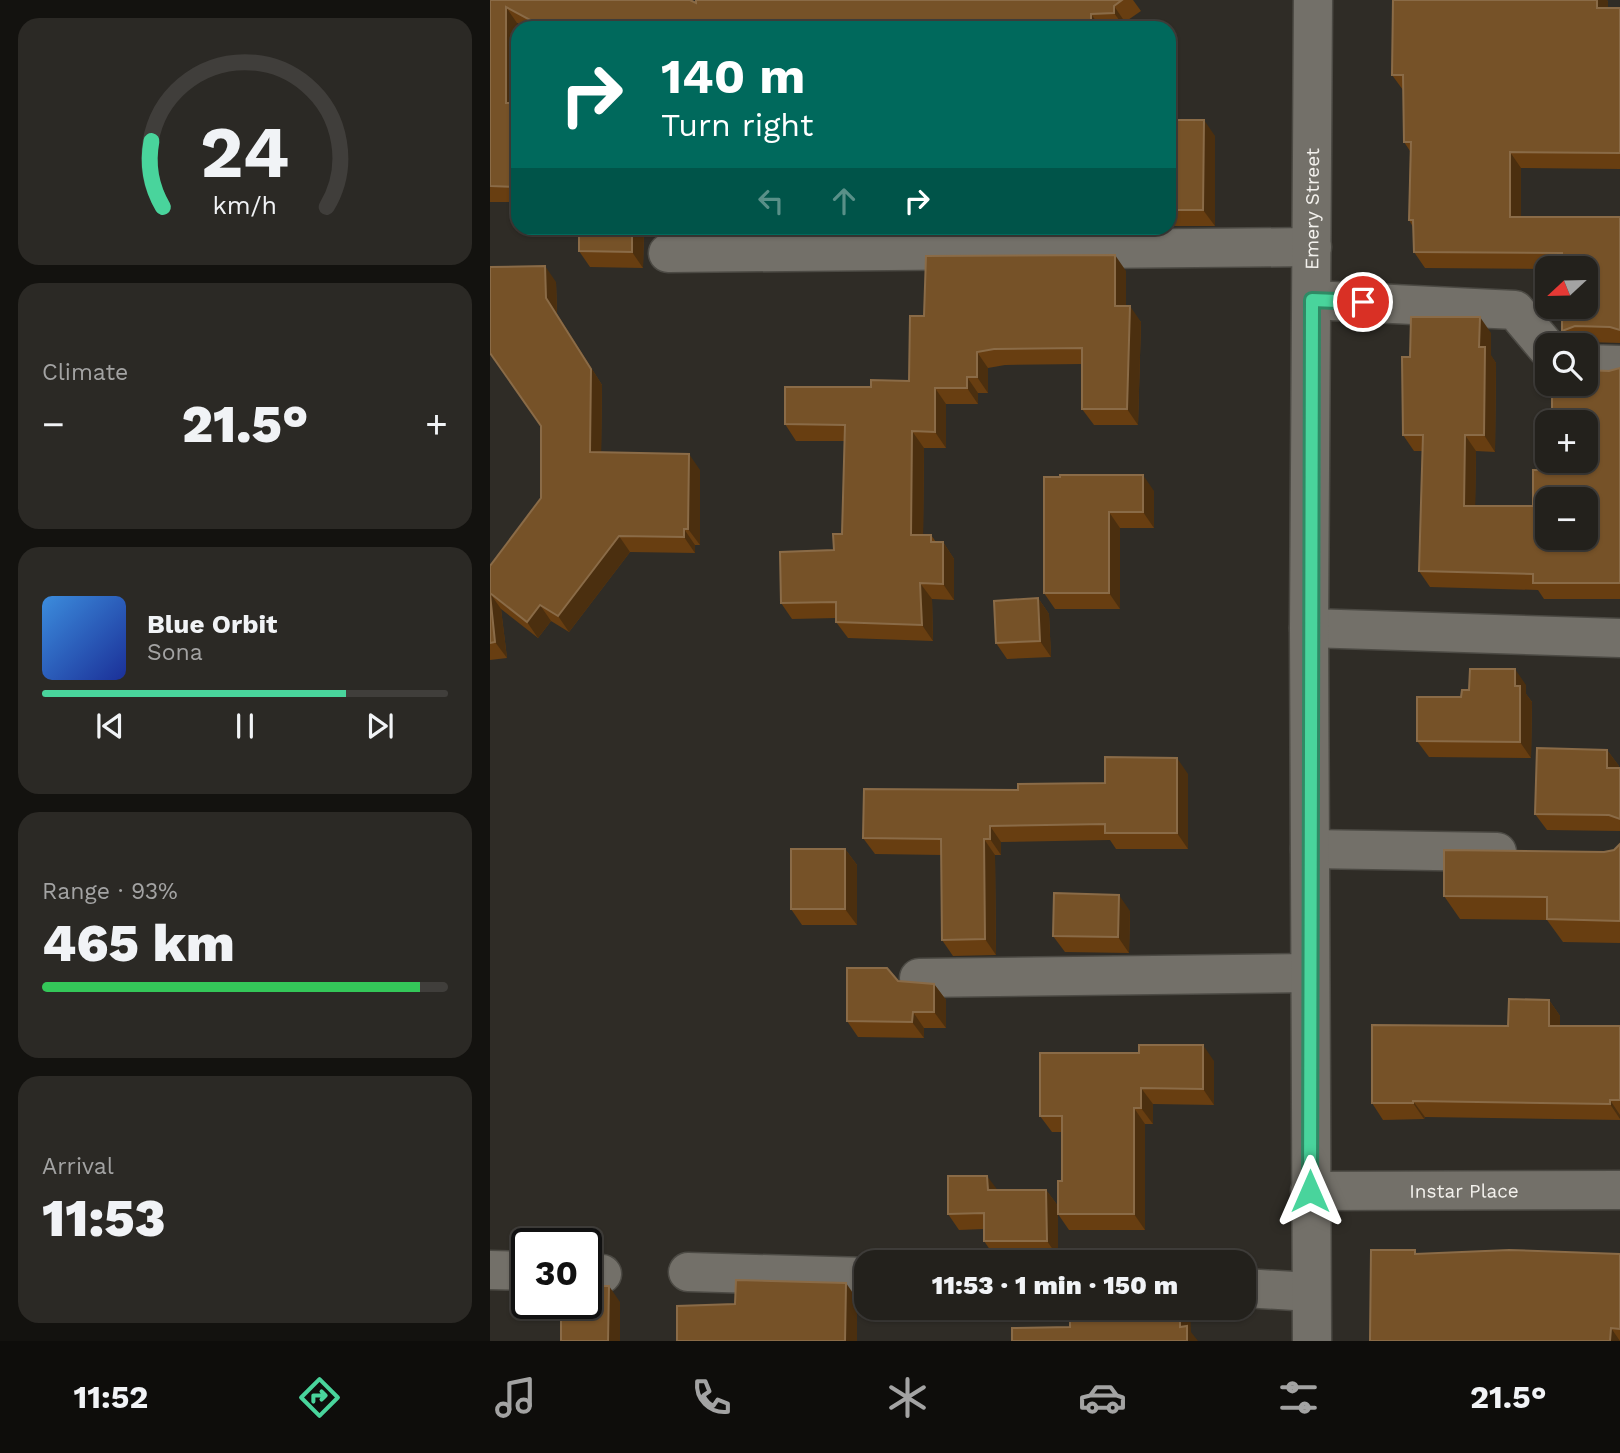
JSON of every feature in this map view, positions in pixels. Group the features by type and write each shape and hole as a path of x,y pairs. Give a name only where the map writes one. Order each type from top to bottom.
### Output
{"street":[{"name":"Emery Street","path":"1312,1341 1310,628 1313,0"},
{"path":"668,253 1312,247"},
{"path":"1312,300 1515,310 1535,334"},
{"path":"1598,364 1620,365"},
{"path":"1310,628 1620,638"},
{"path":"1310,849 1538,853"},
{"path":"919,978 1310,973"},
{"name":"Instar Place","path":"1310,1191 1620,1190"},
{"path":"490,1270 511,1271"},
{"path":"688,1272 854,1277"},
{"path":"1256,1289 1311,1292"}],"building":[{"path":"490,0 690,0 696,3 696,0 1122,0 1114,6 1114,13 1091,14 1091,21 532,21 506,7 506,103 510,103 511,113 511,187 490,186"},
{"path":"1393,0 1597,0 1597,8 1620,8 1620,153 1510,152 1510,217 1620,217 1620,330 1610,327 1575,326 1562,331 1562,319 1598,319 1598,256 1562,256 1562,253 1414,252 1413,220 1409,220 1411,142 1404,142 1403,75 1392,75"},
{"path":"1176,120 1204,120 1203,210 1176,210"},
{"path":"579,235 632,235 632,252 579,251"},
{"path":"1115,255 1115,306 1130,306 1127,409 1082,409 1082,348 994,349 977,352 977,377 967,377 967,388 935,388 935,432 912,431 911,535 931,535 931,542 943,542 943,584 920,583 922,625 836,622 836,602 781,603 780,552 834,550 833,534 842,534 845,425 785,424 785,387 871,387 871,380 909,381 910,316 924,316 926,256"},
{"path":"545,266 546,298 591,369 590,452 689,454 688,529 684,529 684,537 619,536 558,616 540,605 527,622 490,593 490,566 541,498 541,426 490,353 490,267"},
{"path":"1411,317 1480,317 1479,347 1485,347 1484,435 1465,435 1464,506 1533,506 1533,470 1535,473 1598,473 1598,410 1552,410 1552,396 1598,396 1598,371 1620,368 1620,583 1533,583 1533,574 1419,571 1423,435 1403,435 1402,357 1410,357"},
{"path":"1143,475 1143,512 1109,512 1109,593 1044,593 1044,477"},
{"path":"490,594 495,642 490,643"},
{"path":"1038,598 1040,641 996,643 994,601"},
{"path":"1470,669 1515,669 1515,686 1520,686 1520,742 1417,741 1417,697 1461,697 1462,690 1469,690"},
{"path":"1537,748 1607,750 1607,768 1620,768 1620,819 1609,815 1535,814"},
{"path":"1105,757 1177,758 1177,833 1105,833 1105,824 990,826 990,839 984,839 985,939 942,940 941,839 863,838 864,789 1018,790 1018,784 1105,783"},
{"path":"1620,844 1620,921 1547,919 1547,897 1444,896 1444,850 1604,852 1614,850"},
{"path":"791,849 845,849 845,909 791,909"},
{"path":"1054,893 1119,895 1118,937 1053,936"},
{"path":"847,968 887,968 898,981 934,984 934,1012 913,1012 912,1022 847,1021"},
{"path":"1509,999 1549,1000 1549,1026 1620,1026 1620,1100 1610,1100 1610,1104 1413,1101 1372,1103 1372,1025 1508,1026"},
{"path":"1139,1045 1203,1045 1203,1089 1141,1088 1141,1108 1134,1108 1134,1214 1058,1214 1058,1181 1062,1181 1062,1116 1040,1116 1040,1053 1139,1053"},
{"path":"948,1176 987,1176 988,1190 1046,1190 1047,1241 984,1241 984,1213 948,1214"},
{"path":"1371,1250 1415,1250 1415,1254 1509,1250 1620,1254 1620,1329 1611,1328 1610,1341 1370,1341"},
{"path":"736,1280 846,1283 845,1341 677,1341 677,1306 735,1304"},
{"path":"602,1286 609,1286 608,1341 561,1341 561,1319 602,1319"},
{"path":"1070,1320 1180,1320 1180,1327 1187,1326 1187,1341 1012,1341 1012,1328 1070,1327"}],"route":[{"path":"1310,1191 1312,300 1363,302"}]}
